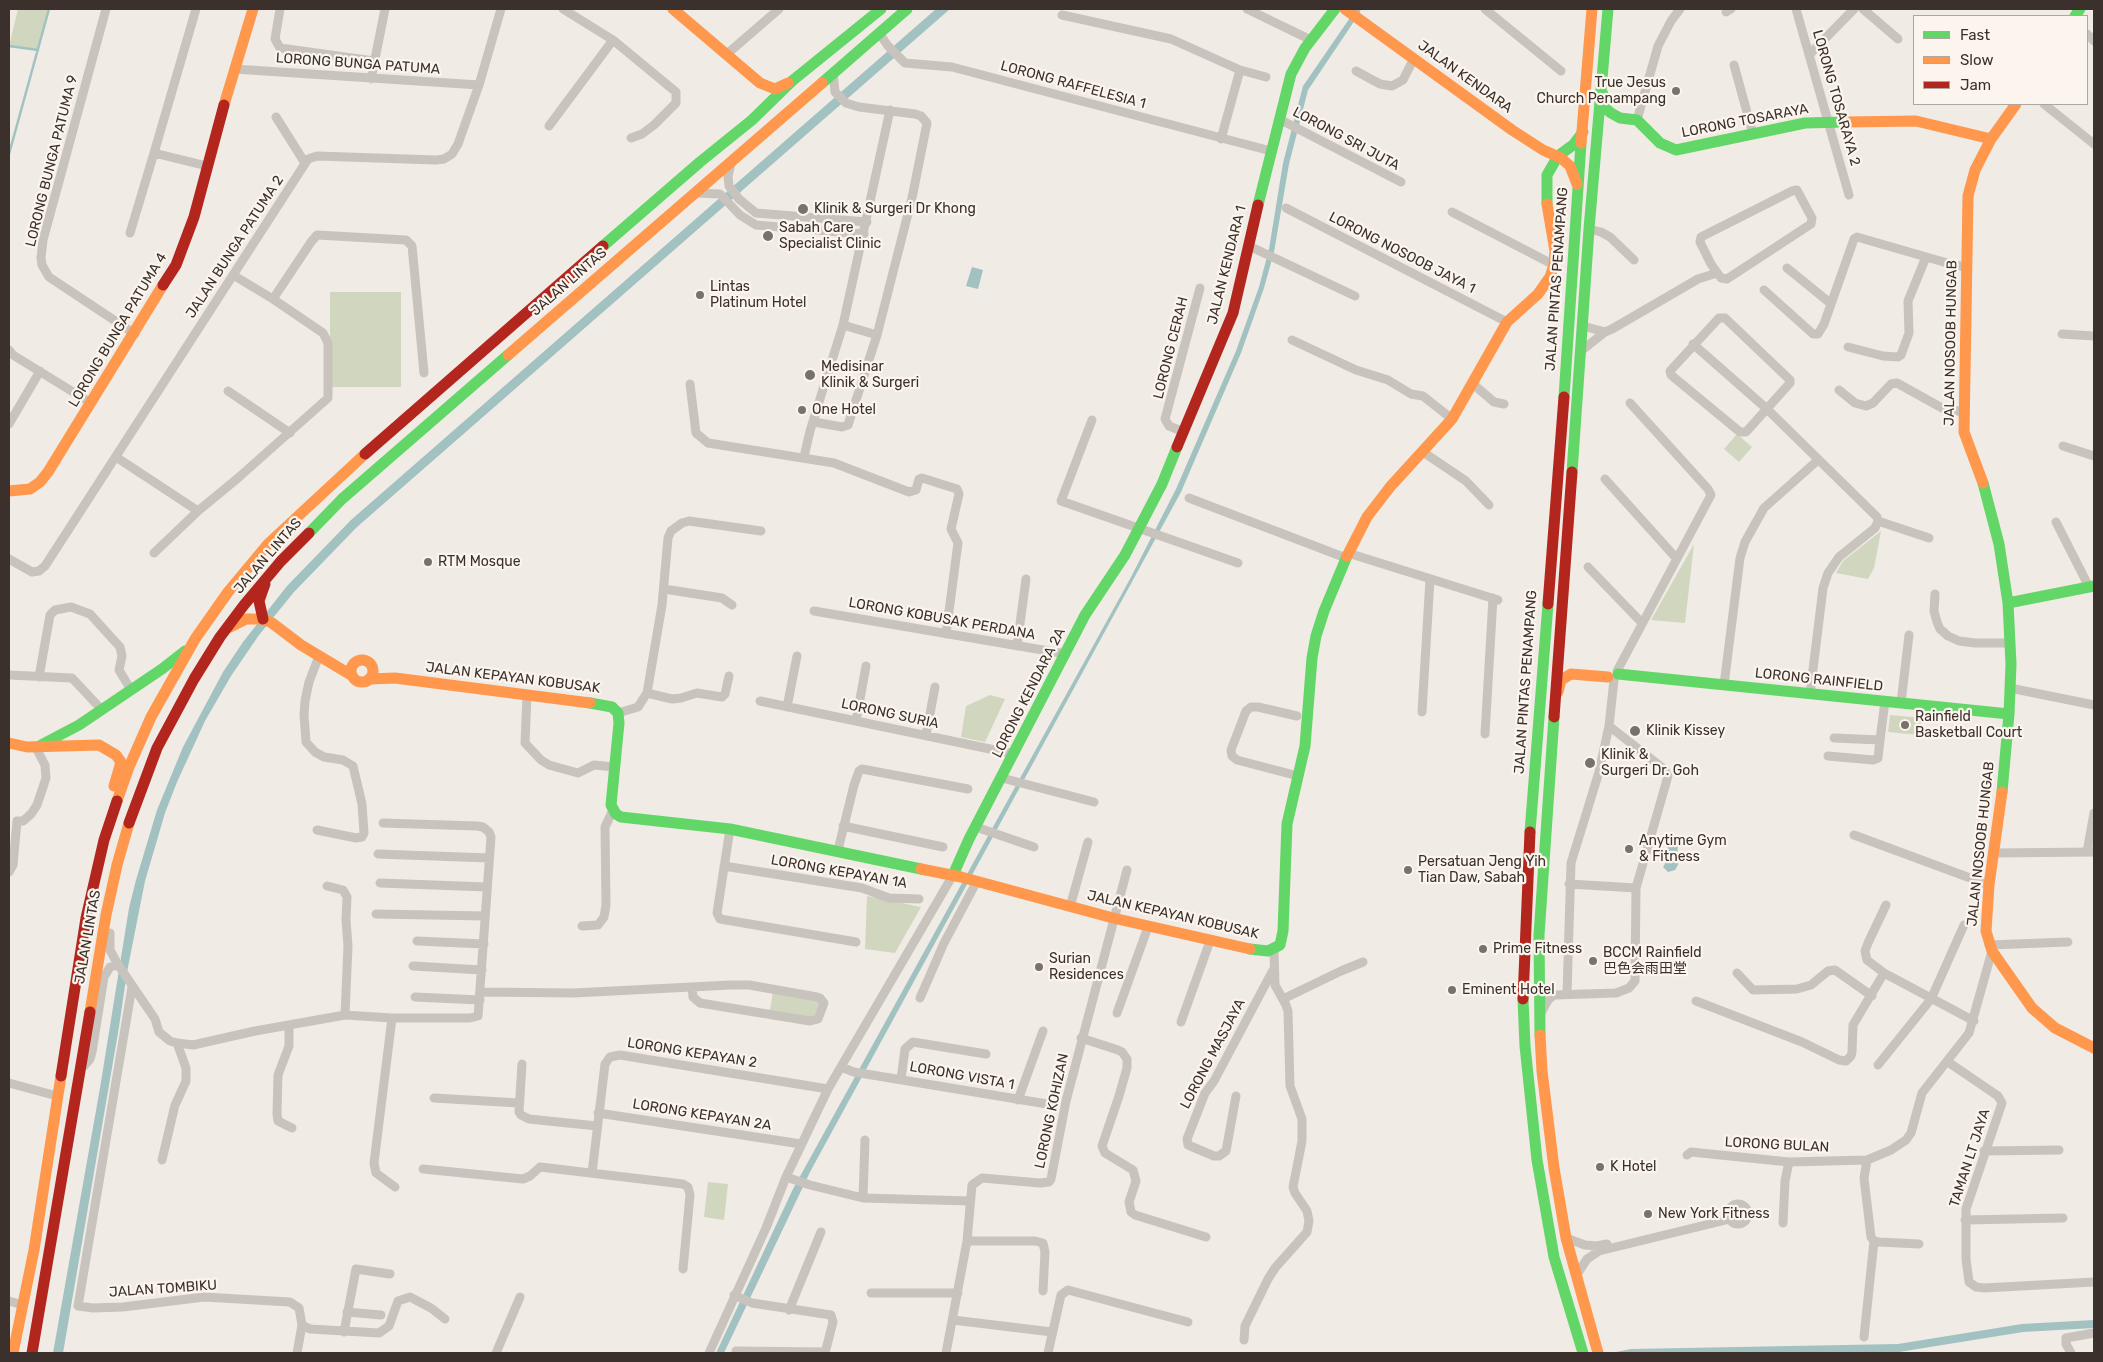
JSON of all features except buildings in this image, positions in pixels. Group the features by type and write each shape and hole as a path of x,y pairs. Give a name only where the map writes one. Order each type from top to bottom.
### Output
{"main road":[{"name":"LORONG BUNGA PATUMA 4","path":"9,491 25,491 40,482 135,334 176,265 194,217 234,69 253,9"},
{"path":"673,9 760,83 775,89 792,81"},
{"name":"JALAN LINTAS","path":"13,1353 23,1304 86,918 95,874 110,818 128,767 151,717 195,639 228,592 268,544 329,486 700,162 752,120 792,81 881,9"},
{"name":"JALAN LINTAS","path":"32,1353 106,915 123,842 145,776 157,748 194,679 227,628 244,605 307,533 342,499 907,9"},
{"name":"JALAN KENDARA 1","path":"1140,528 1162,484 1228,328 1254,249 1271,151 1285,122 1291,74 1305,48 1336,9"},
{"name":"JALAN PINTAS PENAMPANG","path":"1583,1353 1554,1257 1532,1119 1524,1015 1528,850 1566,374 1577,186 1592,9"},
{"name":"JALAN PINTAS PENAMPANG","path":"1598,1352 1566,1238 1546,1110 1539,1018 1539,935 1589,229 1599,135 1608,9"},
{"name":"JALAN KENDARA","path":"1351,13 1528,141 1558,156"},
{"path":"752,120 763,100 760,83"},
{"path":"1602,89 1605,108 1620,118"},
{"name":"JALAN NOSOOB HUNGAB","path":"2015,105 1991,139 1975,170 1968,196 1964,432 1994,518 2008,603 2010,644 2009,714 1986,924 1990,948 2020,993 2045,1022 2094,1048"},
{"path":"1599,135 1611,120 1620,118 1637,120"},
{"name":"LORONG TOSARAYA","path":"1637,120 1660,143 1676,150 1805,123 1828,122"},
{"path":"1828,122 1916,121 1991,139"},
{"name":"JALAN KEPAYAN KOBUSAK","path":"613,810 621,817 629,819 730,829 838,850 957,876 1148,927 1256,950 1274,950 1280,944 1283,937 1287,824 1308,732 1312,658 1316,636 1347,556 1373,509 1452,419 1506,322 1538,294 1550,277 1554,266 1555,242 1547,211 1545,192 1547,175 1558,156 1573,145 1583,132"},
{"path":"1558,156 1570,166 1577,186"},
{"path":"700,162 712,169 736,157"},
{"path":"1566,374 1573,369 1576,336 1583,326"},
{"path":"405,420 422,414 451,390 458,392 459,396 456,401"},
{"name":"LORONG KENDARA 2A","path":"957,876 1005,780 1014,754 1093,600 1126,555 1140,528"},
{"path":"1552,552 1559,536 1568,532"},
{"path":"265,582 259,601 267,621"},
{"path":"2008,603 2091,586"},
{"path":"227,628 246,619 267,621 359,682 371,674 366,660 333,663"},
{"name":"LORONG RAINFIELD","path":"1560,624 1564,663 1570,668 1615,676"},
{"path":"38,746 69,731 102,710 180,656 195,639"},
{"path":"351,675 351,668 355,662"},
{"name":"LORONG RAINFIELD","path":"1553,721 1558,686 1566,676 1576,673 1724,685 2009,714"},
{"name":"JALAN KEPAYAN KOBUSAK","path":"371,674 606,705 618,713"},
{"path":"613,810 611,805 619,723 618,713"},
{"path":"69,731 68,738 74,745"},
{"path":"9,743 20,746 99,746 113,752 120,758 121,765 110,799 110,818"},
{"path":"86,918 96,917 103,888 113,881"}],"street":[{"name":"LORONG BUNGA PATUMA 9","path":"106,9 43,240 42,265 49,277 135,334"},
{"path":"130,232 196,9"},
{"path":"280,9 275,38 280,48 374,62"},
{"path":"371,79 385,9"},
{"path":"276,117 305,163 312,157 317,156 444,159 452,154 458,144 479,85 501,9"},
{"path":"563,9 613,40 674,88 677,95 676,103 654,125 642,134 631,138"},
{"path":"728,54 779,9"},
{"path":"1247,9 1311,40"},
{"path":"1485,9 1561,72"},
{"path":"1637,120 1658,46 1671,21 1680,9"},
{"name":"LORONG TOSARAYA 2","path":"1796,9 1849,195"},
{"path":"1809,55 1854,9"},
{"path":"1863,9 1898,39"},
{"path":"1062,15 1171,39 1240,70 1266,77"},
{"name":"LORONG RAFFELESIA 1","path":"879,34 905,63 952,67 1271,151"},
{"path":"549,126 613,40"},
{"path":"1356,71 1380,84 1392,86 1403,80 1414,58"},
{"path":"1734,64 1753,134"},
{"name":"LORONG BUNGA PATUMA","path":"234,69 479,85"},
{"path":"1220,139 1240,70"},
{"path":"814,422 842,427 848,425 877,335 912,198 928,123 921,116 846,104 836,92 832,73"},
{"path":"2045,105 2094,144"},
{"path":"804,457 843,325 890,110"},
{"name":"LORONG SRI JUTA","path":"1285,122 1401,182"},
{"path":"154,153 207,166"},
{"path":"736,157 728,176 728,186 752,211 761,215 867,222"},
{"name":"JALAN BUNGA PATUMA 2","path":"9,559 32,572 42,569 305,163"},
{"path":"1797,190 1800,193 1812,218 1810,225 1727,279 1721,278 1711,264 1700,242 1701,236 1792,191 1797,190"},
{"path":"695,193 720,194 731,206 756,225 864,234"},
{"name":"LORONG NOSOOB JAYA 1","path":"1286,208 1506,322"},
{"path":"1452,212 1554,266"},
{"path":"1589,229 1610,237 1634,260"},
{"path":"273,299 317,235 406,240 412,246 424,373"},
{"path":"1764,290 1813,334 1818,334 1854,240 1857,237 1966,267"},
{"path":"1254,249 1355,296"},
{"path":"1848,347 1882,356 1898,357 1901,355 1909,333 1908,301 1926,257"},
{"path":"1698,279 1711,264"},
{"path":"1787,268 1830,303"},
{"path":"1581,351 1605,332 1698,279 1717,273"},
{"path":"154,553 198,511 328,398 328,343 322,333 273,299 233,275"},
{"name":"LORONG CERAH","path":"1184,430 1173,423 1168,415 1200,288"},
{"path":"1720,318 1725,318 1790,380 1767,409 1746,432 1740,432 1671,375 1671,369 1720,318"},
{"path":"843,325 877,335"},
{"path":"1583,326 1605,332"},
{"path":"2062,334 2094,336"},
{"path":"1292,340 1356,370 1388,380 1411,394 1423,396 1452,419"},
{"path":"1693,344 1767,409 1877,517 1878,521 1875,528 1839,557 1828,573 1823,588 1810,694"},
{"path":"9,350 13,355 91,403"},
{"path":"9,424 40,370"},
{"path":"1840,390 1854,403 1866,406 1873,403 1890,384 1897,382 1942,408 1963,412"},
{"path":"690,384 696,433 705,441 834,463 909,492 916,490 919,479 922,478 957,489 959,494 950,529 958,543 946,634"},
{"path":"1473,384 1494,402 1504,404"},
{"path":"228,391 290,433"},
{"path":"1567,994 1569,884 1573,853 1600,772 1609,726 1615,676 1623,656 1711,495 1708,489 1630,403"},
{"path":"1092,420 1060,501 1238,563"},
{"path":"2064,446 2094,456"},
{"path":"1423,452 1466,482 1489,505"},
{"path":"116,457 198,511"},
{"path":"1724,685 1740,558 1745,542 1764,508 1818,460"},
{"path":"1604,479 1677,559"},
{"path":"1189,498 1347,556 1496,599 1485,734"},
{"path":"618,713 638,706 647,693 664,589 668,538 675,527 682,523 695,521 761,531"},
{"path":"1878,521 1929,538"},
{"path":"2056,522 2091,586"},
{"path":"1588,567 1642,623"},
{"path":"1017,646 1026,579"},
{"path":"1422,712 1430,579"},
{"path":"664,589 722,598 732,605"},
{"path":"1935,594 1936,616 1940,629 1948,636 1967,642 2010,644"},
{"path":"39,677 50,615 55,610 71,607 81,609 90,614 120,647 122,656 120,670 131,690"},
{"name":"LORONG KOBUSAK PERDANA","path":"814,611 1066,654"},
{"path":"1901,703 1909,635"},
{"path":"316,830 356,838 362,837 364,833 362,804 353,766 343,760 324,757 315,752 306,742 305,701 309,682 319,656"},
{"path":"787,706 797,656"},
{"path":"856,721 866,666"},
{"path":"9,675 72,678 102,710"},
{"path":"647,693 672,699 697,693 722,698 725,694 729,676"},
{"path":"926,735 935,687"},
{"path":"2010,688 2094,705"},
{"path":"527,695 525,743 540,760 555,767 578,773 594,764 614,767"},
{"name":"LORONG SURIA","path":"760,701 1014,754"},
{"path":"1828,756 1873,760 1878,758 1885,701"},
{"path":"1297,716 1251,707 1246,711 1231,750 1232,756 1237,760 1298,776"},
{"path":"1539,1018 1551,997 1567,994 1616,994 1629,988 1635,981 1636,888 1668,776 1664,769 1609,726"},
{"path":"1834,738 1880,740"},
{"path":"9,872 13,865 17,821 27,818 34,810 46,778 45,765 38,746"},
{"path":"838,850 859,771 862,769 968,789"},
{"path":"1005,780 1094,802"},
{"path":"582,926 598,925 604,917 606,905 605,828 613,810"},
{"path":"1994,854 2091,852 2094,813"},
{"path":"123,842 124,867 109,939 110,950 130,984 155,1019 159,1032 170,1041 177,1044 193,1045 242,1033 345,1016 392,1018 475,1017 479,1012 491,837 489,832 483,827 383,823"},
{"path":"843,826 943,846"},
{"path":"730,829 717,913 720,919 856,942"},
{"path":"980,829 1034,847"},
{"path":"1854,835 1989,885"},
{"path":"1070,907 1088,842"},
{"path":"378,854 489,858"},
{"name":"LORONG KEPAYAN 1A","path":"724,866 862,888 889,898 919,899"},
{"name":"LORONG KOHIZAN","path":"946,1353 954,1320 967,1241 972,1185 982,1178 1040,1184 1049,1182 1052,1179 1066,1101 1081,1038 1112,918 1127,870"},
{"path":"709,1353 766,1228 801,1144 828,1089 957,876"},
{"path":"920,998 944,943 975,881"},
{"path":"380,883 487,887"},
{"path":"1569,884 1636,888"},
{"path":"327,886 343,890 347,898 348,946 345,1016"},
{"path":"1886,905 1865,951 1867,960 1884,973 1974,1021"},
{"path":"376,914 485,916"},
{"path":"1878,1065 1932,999 1964,925"},
{"path":"1117,1013 1148,927"},
{"path":"417,941 484,944"},
{"path":"1181,1022 1210,941"},
{"path":"1990,948 2068,942"},
{"name":"LORONG BULAN","path":"1687,1155 1691,1152 1789,1162 1867,1160 1890,1150 1909,1137 1922,1093 1967,1038 1974,1021 1990,948"},
{"name":"LORONG MASJAYA","path":"1244,1340 1245,1326 1268,1279 1275,1268 1307,1232 1309,1221 1307,1211 1295,1194 1293,1187 1302,1141 1303,1124 1290,1086 1288,1011 1276,988 1273,970 1274,950"},
{"path":"1282,999 1363,962"},
{"path":"81,1068 90,1059 104,976 110,968 118,965"},
{"path":"413,966 482,970"},
{"name":"LORONG MASJAYA","path":"1236,1096 1226,1151 1219,1156 1214,1156 1188,1145 1186,1139 1205,1093 1214,1081 1273,970"},
{"path":"1737,973 1753,990 1797,990 1811,985 1828,971 1835,970 1872,996"},
{"path":"1696,1001 1802,1042 1842,1061 1849,1059 1851,1056 1853,1025 1884,973"},
{"name":"JALAN TOMBIKU","path":"130,984 78,1306 93,1308 123,1307 204,1297 290,1302 299,1308 302,1325"},
{"path":"415,997 573,993 692,987 760,986 820,998 824,1003 818,1019 810,1021 700,1003 693,997 692,987"},
{"path":"392,1018 374,1163 376,1174 395,1187"},
{"path":"289,1025 289,1046 278,1075 277,1114 278,1121 292,1128"},
{"path":"1018,1100 1043,1030"},
{"path":"1081,1038 1118,1050 1127,1059 1127,1068 1119,1096 1102,1146 1105,1153 1133,1170 1136,1181 1129,1202 1131,1212 1134,1215 1206,1237"},
{"path":"901,1079 905,1049 913,1042 986,1054"},
{"path":"162,1160 175,1105 186,1081 186,1068 177,1044"},
{"name":"LORONG KEPAYAN 2","path":"592,1173 605,1064 607,1060 614,1056 828,1089"},
{"name":"TAMAN LT JAYA","path":"1948,1062 2001,1100 2002,1108 1984,1152 1967,1203 1965,1220 1968,1278 1972,1285 1976,1287 2010,1287 2094,1282"},
{"path":"522,1064 519,1104 521,1115 528,1119 597,1126"},
{"name":"LORONG VISTA 1","path":"841,1067 854,1072 1053,1105"},
{"path":"9,1083 57,1096"},
{"path":"434,1098 519,1104"},
{"name":"LORONG KEPAYAN 2A","path":"598,1113 801,1144"},
{"path":"864,1198 865,1140"},
{"path":"1984,1152 2059,1150"},
{"path":"1864,1336 1874,1241 1871,1237 1864,1183 1867,1160"},
{"path":"1783,1223 1785,1181 1789,1162"},
{"path":"423,1169 523,1179 530,1176 540,1167 683,1184 688,1187 690,1195 683,1269"},
{"path":"787,1178 864,1198 970,1201"},
{"path":"1566,1238 1578,1244 1597,1246 1729,1218 1599,1251 1586,1259 1576,1276"},
{"path":"1965,1220 2063,1218"},
{"path":"790,1310 821,1232"},
{"path":"967,1241 1043,1243 1045,1252 1043,1291"},
{"path":"1874,1241 1919,1244"},
{"path":"344,1332 356,1269 390,1274"},
{"path":"1048,1353 1061,1295 1065,1291 1072,1289 1188,1322"},
{"path":"871,1293 958,1293"},
{"path":"736,1296 752,1303 830,1315 833,1322 825,1353 736,1351"},
{"path":"297,1353 302,1325 310,1329 344,1332 382,1332 389,1326 398,1301 410,1297 424,1303 445,1319"},
{"path":"496,1353 520,1297"},
{"path":"9,1301 23,1304"},
{"path":"347,1312 381,1315"},
{"path":"954,1320 1052,1332"},
{"path":"2071,1353 2066,1344 2066,1338 2094,1332"}],"green space":[{"path":"18,9 49,9 38,50 9,46"},
{"path":"330,292 401,292 401,387 330,387"},
{"path":"1737,434 1752,447 1739,462 1724,449"},
{"path":"1881,531 1874,568 1868,579 1836,573 1843,561"},
{"path":"1694,544 1685,623 1651,620"},
{"path":"990,695 1005,699 985,742 961,737 966,706"},
{"name":"Rainfield Basketball Court","path":"1890,715 1922,718 1920,735 1888,732"},
{"path":"867,896 921,907 895,953 865,949"},
{"path":"773,992 820,1002 812,1018 770,1010"},
{"path":"708,1182 728,1184 724,1220 704,1217"}],"water":[{"path":"936,9 950,9 357,527 294,592 259,635 231,676 205,721 177,782 165,813 145,881 127,972 63,1353 53,1353 100,1088 129,908 157,810 183,747 223,672 243,642 287,586 351,520"},
{"path":"1356,9 1361,9 1359,14 1308,90 1289,164 1274,252 1264,288 1241,353 1181,492 810,1172 724,1353 716,1353 793,1189 1130,579 1176,489 1236,351 1259,287 1269,249 1283,163 1303,86"},
{"path":"972,267 983,270 978,289 966,286"},
{"path":"1670,843 1678,847 1678,865 1675,870 1668,872 1663,867 1667,860 1665,851"},
{"path":"2094,1320 2094,1328 2023,1332 1899,1352 1611,1353 1631,1349 1898,1344 2022,1324"}],"waterway":[{"path":"9,154 49,9"},
{"path":"9,46 38,50"}],"traffic: fast":[{"path":"603,246 700,162 752,120 792,81 881,9"},
{"path":"822,83 907,9"},
{"path":"1258,205 1291,74 1305,48 1335,9"},
{"path":"1572,472 1589,229 1608,9"},
{"path":"2076,15 2080,9"},
{"path":"1603,94 1605,108 1611,113 1620,118 1637,120 1660,143 1676,150 1805,123 1845,122"},
{"path":"1547,204 1547,175 1558,156 1573,145 1583,132"},
{"path":"1564,397 1581,143"},
{"path":"309,533 342,499 508,355"},
{"path":"953,875 969,839 1085,615 1125,555 1162,484 1177,447"},
{"path":"1983,483 1999,544 2008,603 2011,664 2009,714 2002,792"},
{"path":"1250,949 1268,951 1280,945 1283,931 1287,824 1305,746 1312,658 1316,636 1324,611 1347,556"},
{"path":"2008,603 2094,586"},
{"path":"1530,832 1548,604"},
{"path":"41,745 79,725 162,669 185,651"},
{"path":"1618,674 2009,714"},
{"path":"590,703 612,707 618,713 619,723 611,805 616,814 621,817 730,829 921,869"},
{"path":"1540,1035 1539,935 1554,717"},
{"path":"1523,999 1525,1046 1537,1160 1554,1257 1583,1353"}],"traffic: slow":[{"path":"224,105 253,9"},
{"path":"673,9 760,83 775,89 788,83"},
{"path":"1345,9 1512,130 1543,150 1561,158 1570,166 1577,184"},
{"path":"1581,143 1592,9"},
{"path":"508,355 822,83"},
{"path":"1983,483 1964,432 1968,196 1975,170 1991,139 2015,105"},
{"path":"1845,122 1916,121 1991,139"},
{"path":"1347,556 1367,517 1390,487 1452,419 1507,322 1538,294 1550,277 1554,265 1555,251 1547,204"},
{"path":"9,491 30,489 40,482 48,472 163,285"},
{"path":"117,801 129,767 151,717 195,639 228,592 268,544 365,454"},
{"path":"230,627 246,619 263,619 272,623 301,645 351,675"},
{"path":"362,660 370,663 373,671 370,679 362,682 354,679 351,671 354,663 362,660"},
{"path":"1558,692 1561,680 1571,674 1608,677"},
{"path":"369,679 395,678 590,703"},
{"path":"9,743 27,747 99,745 116,755 121,762 114,786"},
{"path":"2002,792 1989,885 1986,931 1992,951 2032,1008 2055,1028 2094,1048"},
{"path":"90,1012 106,915 129,823"},
{"path":"921,869 961,877 1113,918 1250,949"},
{"path":"1540,1035 1542,1071 1554,1168 1566,1238 1598,1353"},
{"path":"13,1353 34,1250 61,1076"}],"traffic: jam":[{"path":"163,285 176,265 194,217 224,105"},
{"path":"1177,447 1233,313 1258,205"},
{"path":"365,454 603,246"},
{"path":"1548,604 1564,397"},
{"path":"1554,717 1572,472"},
{"path":"129,823 157,748 194,679 220,637 281,561 309,533"},
{"path":"263,619 259,601 265,584"},
{"path":"61,1076 86,918 104,840 117,801"},
{"path":"1523,999 1530,832"},
{"path":"32,1353 90,1012"}],"place":[{"name":"True Jesus Church Penampang","path":"1676,91"},
{"name":"Klinik & Surgeri Dr Khong","path":"803,209"},
{"name":"Sabah Care Specialist Clinic","path":"768,236"},
{"name":"Lintas Platinum Hotel","path":"700,295"},
{"name":"Medisinar Klinik & Surgeri","path":"810,375"},
{"name":"One Hotel","path":"802,410"},
{"name":"RTM Mosque","path":"428,562"},
{"name":"Rainfield Basketball Court","path":"1905,725"},
{"name":"Klinik Kissey","path":"1635,731"},
{"name":"Klinik & Surgeri Dr. Goh","path":"1590,763"},
{"name":"Anytime Gym & Fitness","path":"1629,849"},
{"name":"Persatuan Jeng Yih Tian Daw, Sabah","path":"1408,870"},
{"name":"Prime Fitness","path":"1483,949"},
{"name":"BCCM Rainfield 巴色会雨田堂","path":"1593,961"},
{"name":"Surian Residences","path":"1039,967"},
{"name":"Eminent Hotel","path":"1452,990"},
{"name":"K Hotel","path":"1600,1167"},
{"name":"New York Fitness","path":"1648,1214"}]}
